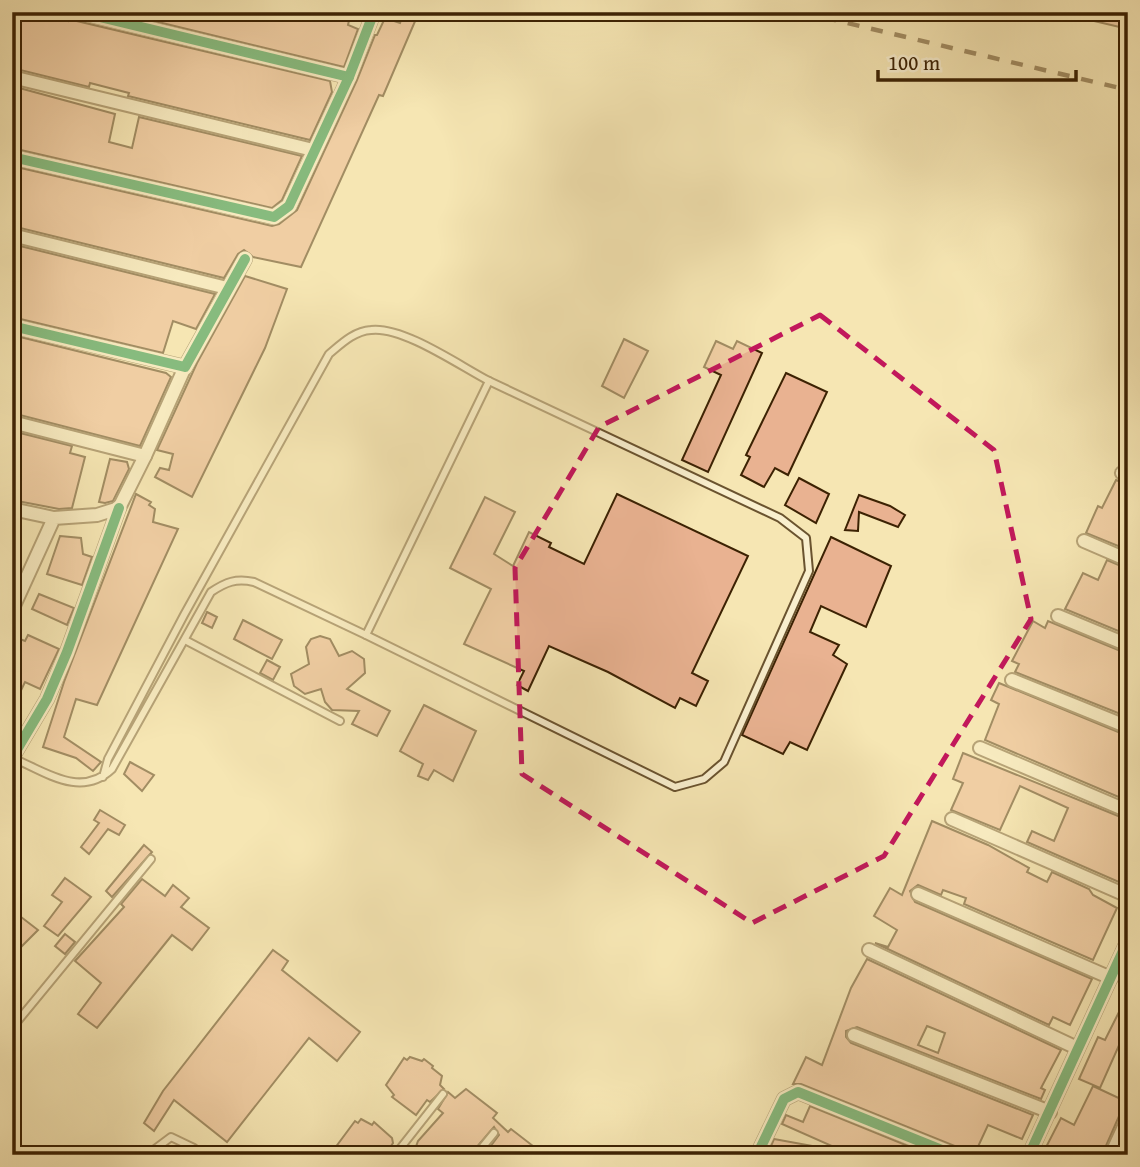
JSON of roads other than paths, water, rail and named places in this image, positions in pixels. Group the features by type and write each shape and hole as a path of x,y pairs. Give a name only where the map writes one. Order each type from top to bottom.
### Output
{"street":[{"path":"79,12 349,77"},
{"path":"12,157 274,217 289,206 349,77 374,12"},
{"path":"12,77 313,150"},
{"path":"12,235 227,288"},
{"path":"13,759 67,652 119,508 185,367 245,259"},
{"path":"12,326 185,367"},
{"path":"12,422 145,456"},
{"path":"12,509 54,518 97,515 119,508"},
{"path":"12,610 54,518"},
{"path":"1084,541 1128,560"},
{"path":"1058,616 1128,645"},
{"path":"1012,680 1128,727"},
{"path":"980,748 1128,811"},
{"path":"952,819 1128,896"},
{"path":"918,894 1111,978"},
{"path":"1029,1155 1128,940"},
{"path":"869,950 1077,1048"},
{"path":"854,1035 1049,1112"},
{"path":"757,1155 784,1099 798,1092 929,1150 954,1155"},
{"path":"1111,1155 1128,1118"}],"lane":[{"path":"13,759 62,779 85,784 103,777 112,769 211,592 226,582 241,579 254,582 366,635 675,788 704,779 724,762 808,571 806,538 780,518 489,381 404,336 371,330 349,338 329,354 178,627 108,760 103,777"},
{"path":"366,635 489,381"},
{"path":"185,640 340,721"},
{"path":"12,1028 151,859"},
{"path":"396,1155 443,1094"},
{"path":"476,1155 494,1133"},
{"path":"147,1155 171,1137 194,1148 199,1155"}],"railway":[{"path":"801,12 1128,90"}]}
